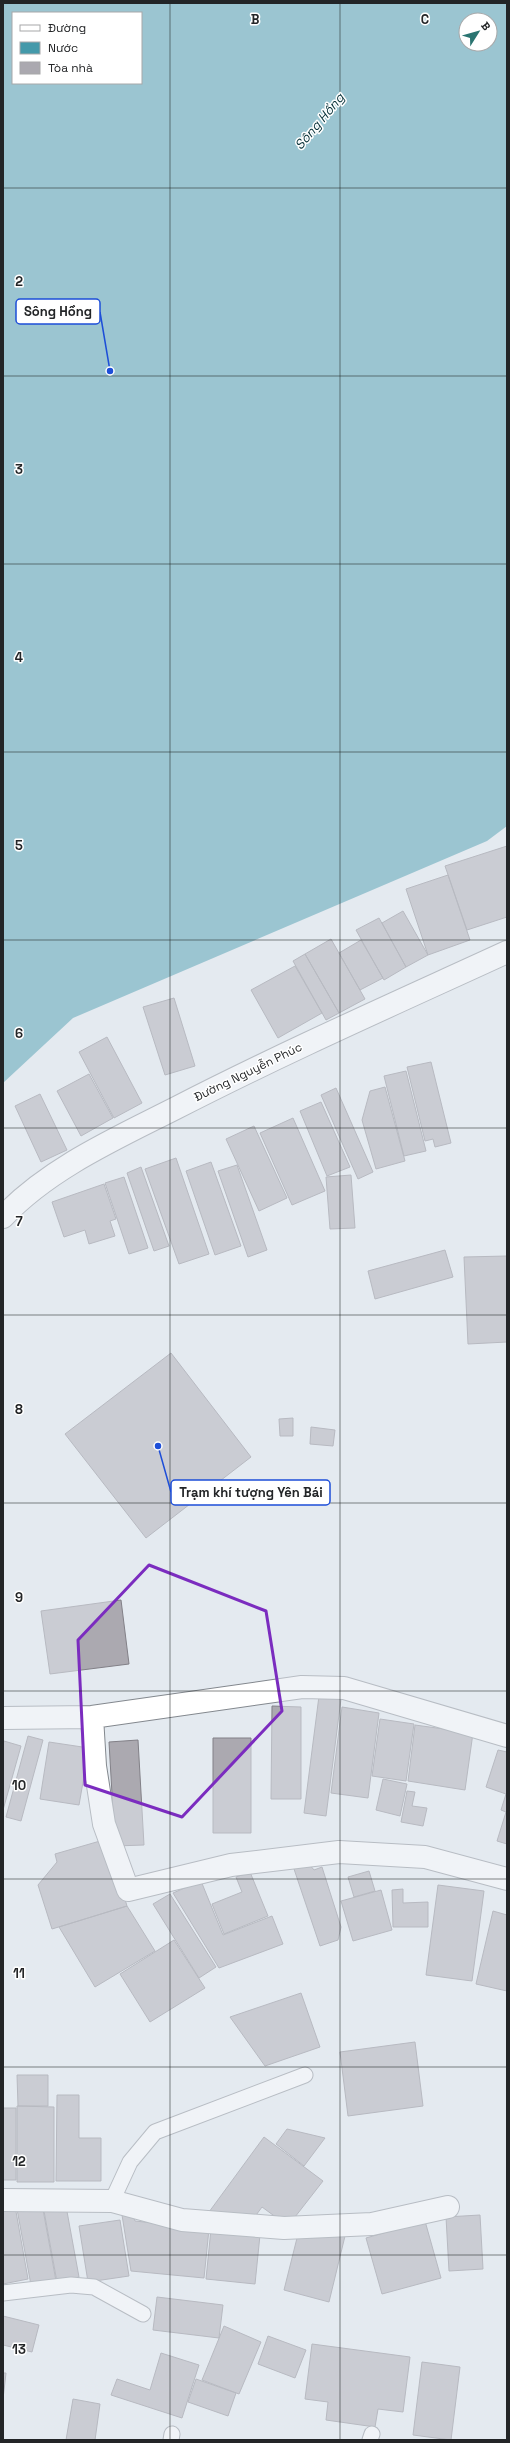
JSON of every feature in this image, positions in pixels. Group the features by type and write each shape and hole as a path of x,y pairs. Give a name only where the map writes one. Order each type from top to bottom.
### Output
{"street":[{"name":"Đường Nguyễn Phúc","path":"3,1217 15,1204 53,1176 122,1135 279,1055 507,952"},
{"path":"3,1718 92,1717 302,1687 326,1686 344,1688 507,1736"},
{"path":"92,1717 95,1766 104,1824 128,1890 231,1865 339,1852 425,1857 507,1879"},
{"path":"3,2200 112,2201 182,2220 284,2228 372,2224 448,2207"}],"lane":[{"path":"112,2201 130,2162 155,2132 305,2075"},
{"path":"3,2293 71,2285 94,2287 142,2314"}],"highlighted area":[{"path":"149,1565 266,1611 282,1711 182,1817 85,1785 78,1640"}],"water":[{"path":"3,3 507,3 507,826 487,841 73,1018 3,1083"}],"building":[{"path":"507,846 507,917 467,930 445,866"},
{"path":"448,875 470,940 428,955 406,889"},
{"path":"403,911 428,955 406,967 382,923"},
{"path":"379,918 406,967 384,980 356,930"},
{"path":"331,939 365,999 339,1013 305,954"},
{"path":"361,940 383,978 360,990 339,953"},
{"path":"305,954 339,1013 326,1020 293,961"},
{"path":"295,966 322,1013 278,1038 251,990"},
{"path":"174,998 195,1066 165,1075 143,1007"},
{"path":"107,1037 142,1103 114,1118 79,1052"},
{"path":"431,1062 451,1143 435,1147 433,1139 425,1141 407,1067"},
{"path":"406,1071 426,1151 404,1156 384,1076"},
{"path":"89,1074 113,1118 81,1136 57,1091"},
{"path":"385,1087 405,1161 376,1169 362,1120 370,1091"},
{"path":"336,1088 373,1172 358,1179 321,1095"},
{"path":"40,1094 67,1150 41,1162 15,1106"},
{"path":"321,1102 350,1167 327,1176 300,1111"},
{"path":"293,1118 325,1191 292,1205 260,1133"},
{"path":"254,1126 287,1198 259,1211 226,1139"},
{"path":"176,1158 209,1254 179,1264 145,1169"},
{"path":"211,1162 241,1246 215,1255 186,1171"},
{"path":"237,1165 267,1250 248,1257 218,1171"},
{"path":"141,1167 169,1246 154,1251 127,1173"},
{"path":"351,1175 355,1228 330,1229 326,1177"},
{"path":"124,1177 148,1248 129,1254 105,1183"},
{"path":"104,1184 116,1219 110,1221 115,1236 89,1244 85,1230 64,1237 52,1202"},
{"path":"445,1250 453,1277 375,1299 368,1271"},
{"path":"507,1256 507,1342 468,1344 464,1257"},
{"path":"171,1353 251,1457 146,1538 65,1434"},
{"path":"293,1418 293,1436 280,1436 279,1419"},
{"path":"311,1427 335,1430 333,1446 310,1444"},
{"path":"121,1600 129,1664 50,1674 41,1611"},
{"path":"319,1696 341,1699 326,1816 304,1813"},
{"path":"272,1706 301,1707 301,1799 271,1799"},
{"path":"342,1707 379,1713 368,1798 331,1793"},
{"path":"380,1719 414,1724 406,1781 372,1776"},
{"path":"415,1725 473,1733 465,1790 408,1781"},
{"path":"28,1736 43,1740 21,1821 6,1817"},
{"path":"213,1738 251,1738 251,1833 213,1833"},
{"path":"138,1740 144,1845 115,1846 109,1742"},
{"path":"4,1741 21,1746 3,1810 3,1746"},
{"path":"49,1742 89,1748 79,1805 40,1799"},
{"path":"498,1750 507,1752 507,1844 497,1841 506,1812 501,1810 506,1794 486,1787"},
{"path":"383,1779 407,1784 400,1816 376,1810"},
{"path":"407,1791 415,1792 412,1806 427,1808 423,1826 401,1822"},
{"path":"107,1839 127,1906 52,1929 38,1885 57,1862 55,1854"},
{"path":"309,1864 314,1870 322,1867 341,1927 338,1940 320,1946 294,1869"},
{"path":"369,1871 375,1891 354,1897 348,1877"},
{"path":"250,1872 268,1916 224,1934 212,1904 242,1892 236,1877"},
{"path":"201,1881 223,1935 272,1916 283,1944 219,1968 173,1893"},
{"path":"438,1885 484,1891 472,1981 426,1975"},
{"path":"403,1889 403,1903 428,1902 428,1927 393,1927 392,1890"},
{"path":"381,1890 392,1930 353,1941 341,1901"},
{"path":"170,1894 216,1967 199,1978 153,1904"},
{"path":"127,1906 155,1951 95,1987 59,1927"},
{"path":"493,1911 507,1915 507,1991 476,1984"},
{"path":"174,1940 205,1988 150,2022 120,1974"},
{"path":"301,1993 320,2047 265,2066 230,2017"},
{"path":"415,2042 423,2106 348,2116 340,2052"},
{"path":"17,2075 48,2075 48,2106 18,2106"},
{"path":"57,2095 79,2095 79,2138 101,2138 101,2181 56,2181"},
{"path":"17,2106 54,2107 54,2182 17,2182"},
{"path":"3,2108 16,2108 16,2180 3,2180"},
{"path":"287,2129 325,2138 304,2166 276,2144"},
{"path":"264,2137 323,2181 288,2226 262,2207 251,2222 209,2212"},
{"path":"42,2204 56,2281 31,2285 17,2209"},
{"path":"15,2206 28,2279 3,2284 3,2208"},
{"path":"66,2206 79,2277 57,2282 44,2211"},
{"path":"132,2214 135,2221 209,2229 204,2278 131,2271 122,2215"},
{"path":"480,2215 483,2269 449,2271 446,2217"},
{"path":"120,2220 129,2276 88,2282 79,2226"},
{"path":"425,2221 441,2278 382,2294 366,2238"},
{"path":"211,2229 260,2235 255,2284 206,2279"},
{"path":"345,2236 329,2302 284,2290 297,2238"},
{"path":"157,2297 223,2305 219,2338 153,2330"},
{"path":"3,2316 39,2325 32,2352 3,2345"},
{"path":"224,2326 261,2342 239,2394 202,2380"},
{"path":"268,2336 306,2350 295,2378 258,2364"},
{"path":"312,2344 410,2357 403,2412 378,2409 375,2427 326,2420 328,2402 305,2399"},
{"path":"161,2353 199,2365 182,2418 111,2395 117,2379 150,2390"},
{"path":"422,2362 460,2367 451,2440 413,2435"},
{"path":"3,2373 6,2373 3,2399"},
{"path":"196,2379 236,2393 228,2416 188,2402"},
{"path":"73,2399 100,2404 95,2440 66,2440"}],"place":[{"name":"Sông Hồng","path":"110,371"},
{"name":"Trạm khí tượng Yên Bái","path":"158,1446"}]}
